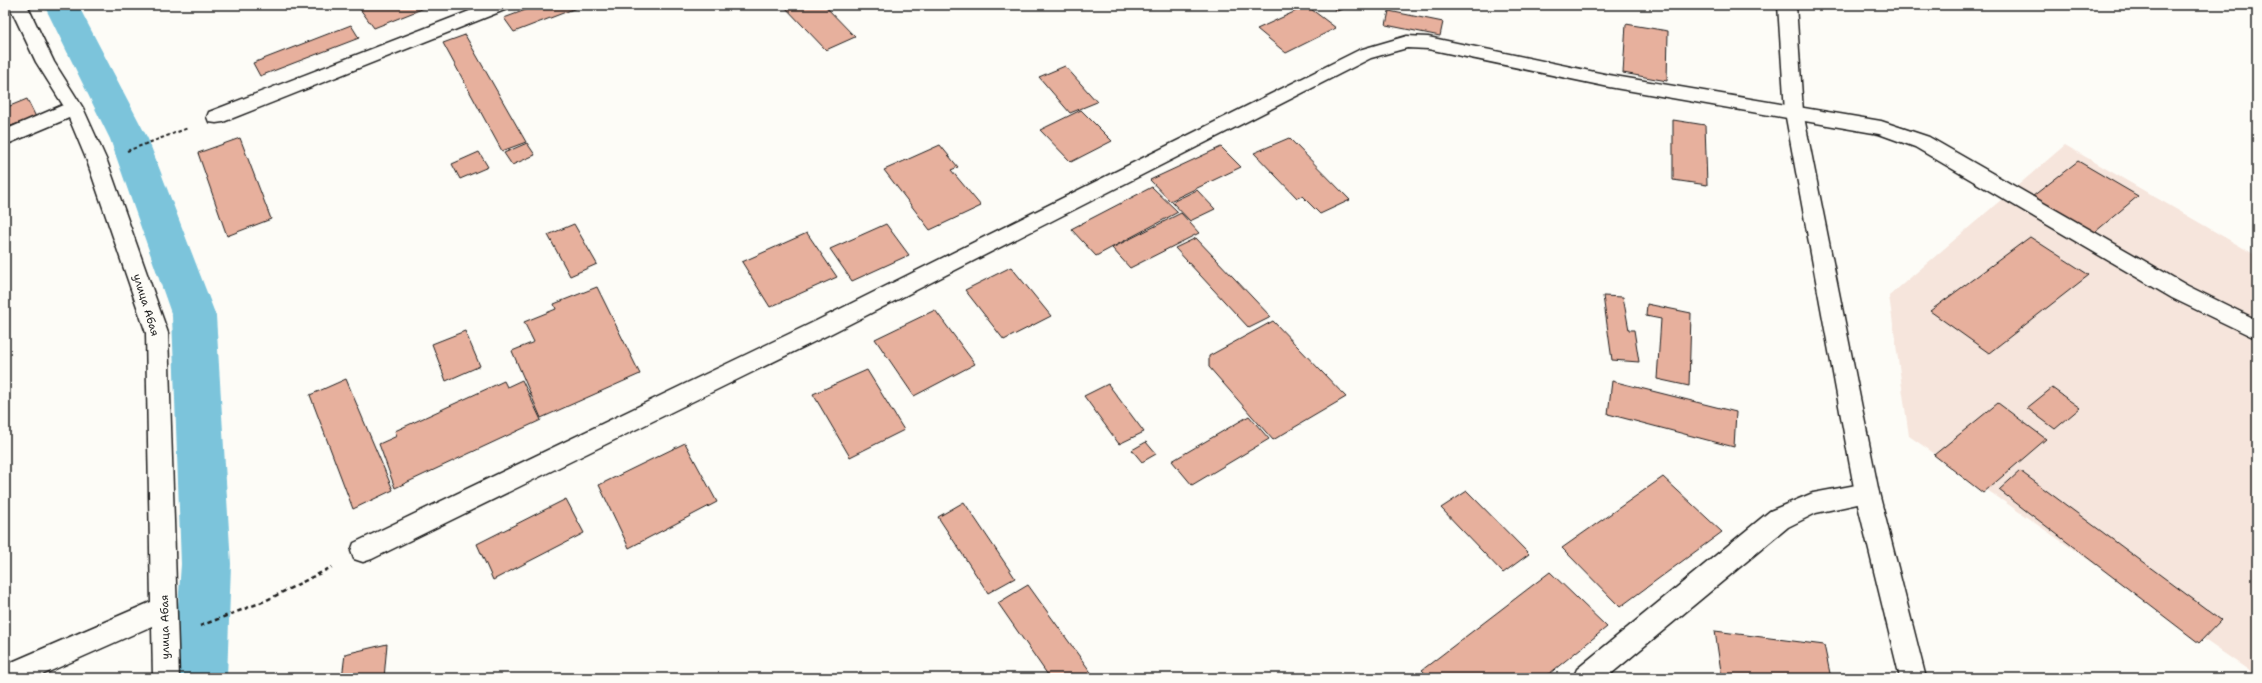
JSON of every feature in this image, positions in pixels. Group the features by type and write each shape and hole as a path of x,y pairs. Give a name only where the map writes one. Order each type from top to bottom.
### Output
{"street":[{"name":"улица Абая","path":"18,5 45,62 74,108 97,161 157,333 166,678"},
{"path":"216,117 501,5"},
{"path":"1787,5 1794,112 1867,494 1913,678"},
{"path":"363,551 824,327 1365,54 1388,46 1407,42 1428,43 1609,81 1881,128 1922,142 2180,292 2257,330"},
{"path":"5,138 74,108"},
{"path":"1586,678 1779,519 1813,503 1867,494"},
{"path":"5,678 165,608"}],"path":[{"path":"166,638 265,601 363,551"}],"shaded area":[{"path":"2065,145 2257,256 2257,676 1909,436 1889,296"}],"building":[{"path":"357,5 432,5 374,28"},
{"path":"539,5 584,5 514,32 504,18"},
{"path":"783,5 824,5 855,37 826,50"},
{"path":"1330,5 1353,5 1337,11"},
{"path":"1307,6 1336,28 1286,53 1257,29"},
{"path":"1389,11 1443,22 1440,36 1386,25"},
{"path":"1626,24 1668,31 1667,81 1623,73"},
{"path":"351,25 359,38 260,76 253,63"},
{"path":"465,35 526,142 502,151 443,43"},
{"path":"1065,66 1097,102 1070,113 1039,77"},
{"path":"27,99 36,117 8,127 5,121 5,108"},
{"path":"1081,110 1112,141 1071,162 1040,130"},
{"path":"1673,120 1705,125 1707,185 1673,180"},
{"path":"240,138 271,219 227,236 198,153"},
{"path":"1289,138 1350,200 1320,214 1302,196 1297,198 1254,153"},
{"path":"527,143 535,155 512,165 504,153"},
{"path":"940,145 958,167 951,170 981,206 930,230 884,170"},
{"path":"1221,147 1241,167 1170,201 1150,180"},
{"path":"479,152 488,167 460,179 452,164"},
{"path":"2078,161 2138,196 2089,237 2028,200"},
{"path":"1152,187 1178,212 1096,256 1071,229"},
{"path":"1197,190 1215,209 1190,221 1172,202"},
{"path":"1181,213 1199,233 1130,268 1112,248"},
{"path":"574,224 597,264 570,276 548,235"},
{"path":"886,224 909,255 852,281 830,249"},
{"path":"807,233 837,277 770,307 742,262"},
{"path":"2030,237 2089,275 1989,353 1930,311"},
{"path":"1196,238 1271,317 1249,328 1175,248"},
{"path":"1011,267 1051,316 1004,340 965,290"},
{"path":"597,287 640,374 541,418 512,351 534,342 524,322 556,309 554,304"},
{"path":"1603,296 1623,297 1629,330 1634,330 1639,362 1612,360"},
{"path":"1647,304 1691,313 1689,386 1657,379 1661,319 1646,316"},
{"path":"935,310 975,364 914,396 875,339"},
{"path":"1273,321 1346,397 1273,440 1209,367 1209,356"},
{"path":"465,331 480,366 446,381 432,344"},
{"path":"867,370 904,430 850,457 813,394"},
{"path":"346,379 393,490 353,509 310,395"},
{"path":"522,380 541,420 395,488 379,444 397,436 395,431 504,381 507,387"},
{"path":"1612,381 1736,412 1734,447 1608,414"},
{"path":"1108,384 1144,432 1119,444 1084,396"},
{"path":"2052,388 2080,408 2055,429 2027,408"},
{"path":"1998,403 2046,439 1983,493 1934,455"},
{"path":"1249,416 1269,439 1192,485 1172,461"},
{"path":"1146,442 1156,454 1142,462 1132,450"},
{"path":"685,443 717,502 629,548 599,485"},
{"path":"2020,471 2221,620 2199,643 1999,490"},
{"path":"1663,477 1722,532 1620,607 1562,548"},
{"path":"1467,491 1529,554 1503,573 1441,508"},
{"path":"566,499 584,533 493,580 477,544"},
{"path":"964,502 1015,578 988,593 938,517"},
{"path":"1550,572 1607,627 1544,678 1430,678 1422,670"},
{"path":"1028,585 1095,678 1050,678 998,603"},
{"path":"1715,631 1824,645 1831,678 1722,678"},
{"path":"387,644 384,678 342,678 345,654"}],"waterway":[{"path":"61,5 129,139 194,316 206,564 200,678"}]}
